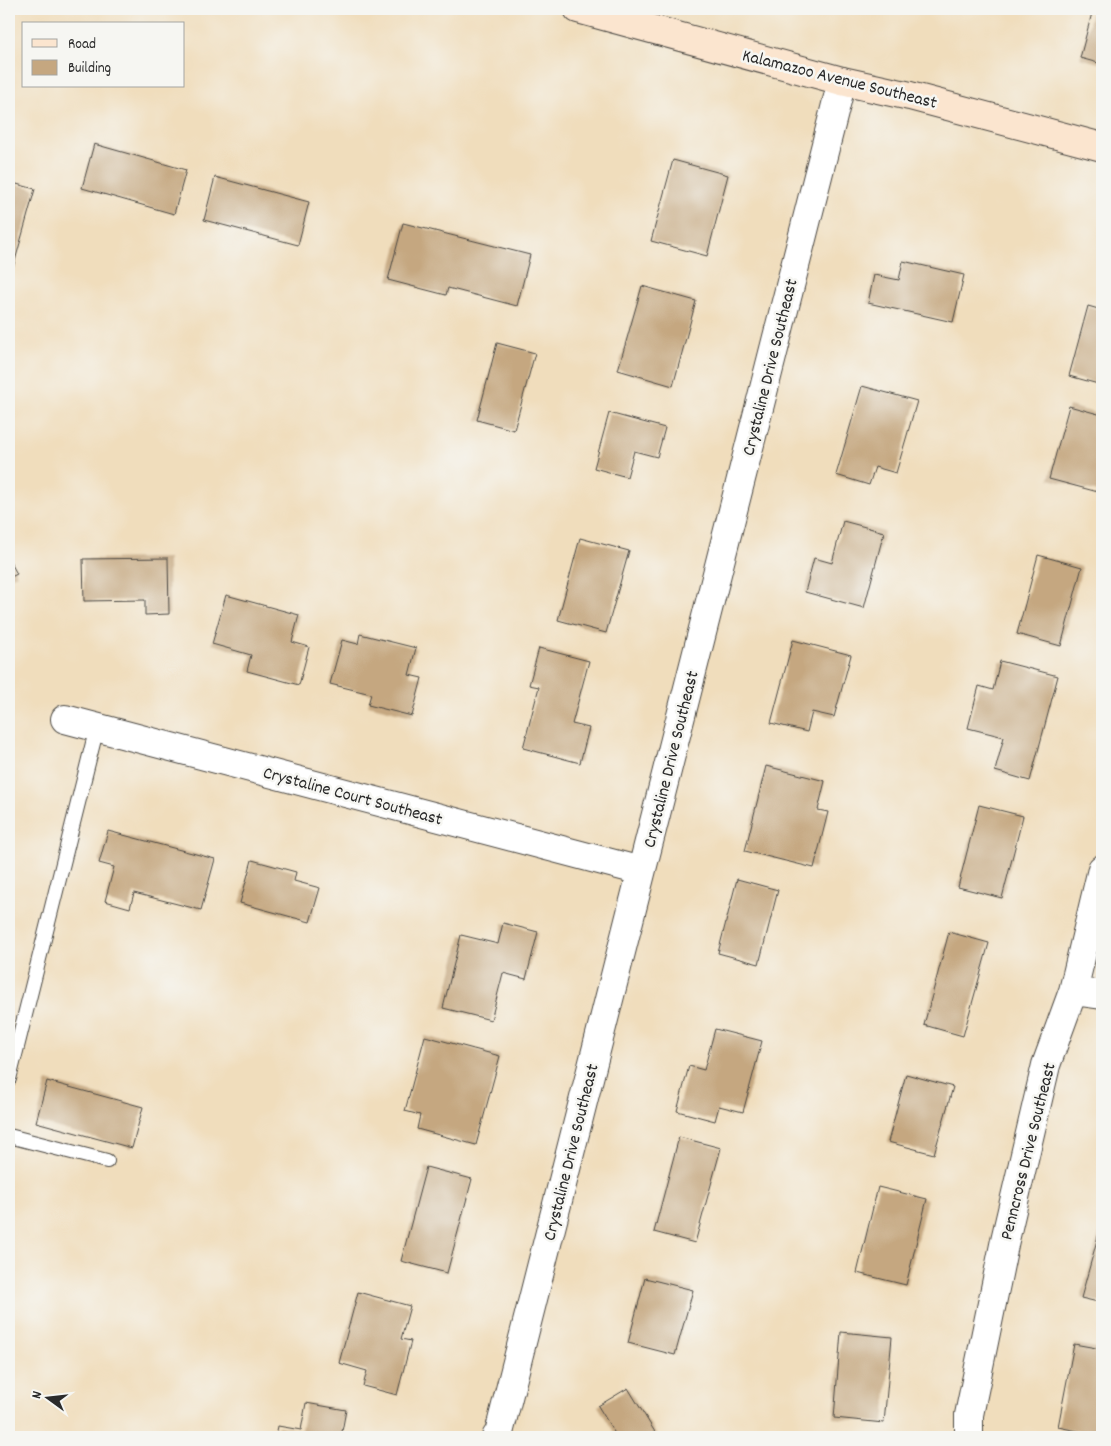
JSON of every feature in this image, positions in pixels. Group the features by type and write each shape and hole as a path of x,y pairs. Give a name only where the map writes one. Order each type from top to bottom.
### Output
{"street":[{"name":"Kalamazoo Avenue Southeast","path":"578,9 1102,147"},
{"name":"Crystaline Drive Southeast","path":"496,1437 499,1434 842,80"},
{"name":"Crystaline Court Southeast","path":"65,719 641,871"},
{"name":"Penncross Drive Southeast","path":"968,1437 969,1416 1007,1231 1046,1065 1073,991 1102,869"},
{"path":"1073,991 1102,995"}],"lane":[{"path":"9,1079 12,1049 97,727"},
{"path":"9,1136 107,1161"}],"building":[{"path":"1093,9 1102,9 1102,64 1080,58"},
{"path":"94,144 186,170 174,214 82,188"},
{"path":"673,160 728,175 707,256 651,241"},
{"path":"215,177 309,202 298,245 204,220"},
{"path":"9,182 35,189 13,268 9,266"},
{"path":"403,223 530,255 517,306 448,288 446,295 388,280"},
{"path":"903,261 964,275 953,322 868,303 874,275 899,280"},
{"path":"642,286 696,301 673,386 618,370"},
{"path":"1088,306 1102,310 1102,385 1069,376"},
{"path":"497,343 535,353 514,430 477,420"},
{"path":"862,386 917,401 896,473 875,467 869,485 836,475"},
{"path":"1069,406 1102,415 1102,477 1098,492 1049,479"},
{"path":"609,413 665,428 657,457 634,451 627,477 594,468"},
{"path":"843,521 884,532 864,608 805,592 814,558 832,563"},
{"path":"580,538 629,551 606,633 558,620"},
{"path":"1038,555 1082,567 1061,646 1017,634"},
{"path":"168,558 169,614 145,615 145,600 84,601 83,559"},
{"path":"9,559 17,574 9,578"},
{"path":"226,595 299,615 292,642 309,647 299,685 247,671 251,655 212,644"},
{"path":"360,634 416,648 409,675 422,678 412,716 368,705 371,694 330,684 342,640 358,644"},
{"path":"793,640 851,655 834,717 812,712 807,732 771,723"},
{"path":"539,648 589,661 572,724 589,728 580,763 523,748 539,687 529,685"},
{"path":"1000,661 1058,676 1030,781 995,771 1004,737 968,728 979,686 993,690"},
{"path":"766,766 825,781 818,810 828,812 814,868 745,851"},
{"path":"979,805 1023,816 1002,898 958,887"},
{"path":"108,831 215,859 201,910 134,893 130,908 105,901 114,867 99,863"},
{"path":"252,860 296,872 294,881 320,888 310,922 240,903"},
{"path":"737,879 778,890 759,964 718,953"},
{"path":"503,923 538,932 526,979 503,973 491,1020 443,1008 461,935 498,944"},
{"path":"949,932 989,943 963,1036 924,1025"},
{"path":"715,1029 762,1041 743,1112 719,1106 715,1121 677,1111 689,1066 704,1070"},
{"path":"425,1036 500,1056 476,1145 417,1129 420,1115 405,1111"},
{"path":"906,1074 953,1087 934,1154 888,1142"},
{"path":"47,1081 143,1107 132,1148 36,1122"},
{"path":"679,1137 721,1148 695,1243 654,1232"},
{"path":"426,1167 472,1179 447,1273 401,1261"},
{"path":"878,1187 927,1199 906,1285 857,1273"},
{"path":"1102,1222 1102,1303 1081,1298"},
{"path":"645,1278 693,1290 675,1355 628,1343"},
{"path":"358,1292 410,1306 401,1339 411,1341 397,1395 363,1386 367,1371 339,1363"},
{"path":"841,1332 892,1337 884,1423 834,1418"},
{"path":"1074,1344 1102,1349 1102,1436 1058,1427"},
{"path":"628,1388 658,1437 617,1437 598,1406"},
{"path":"306,1403 346,1410 341,1437 276,1437 278,1426 301,1430"}]}
